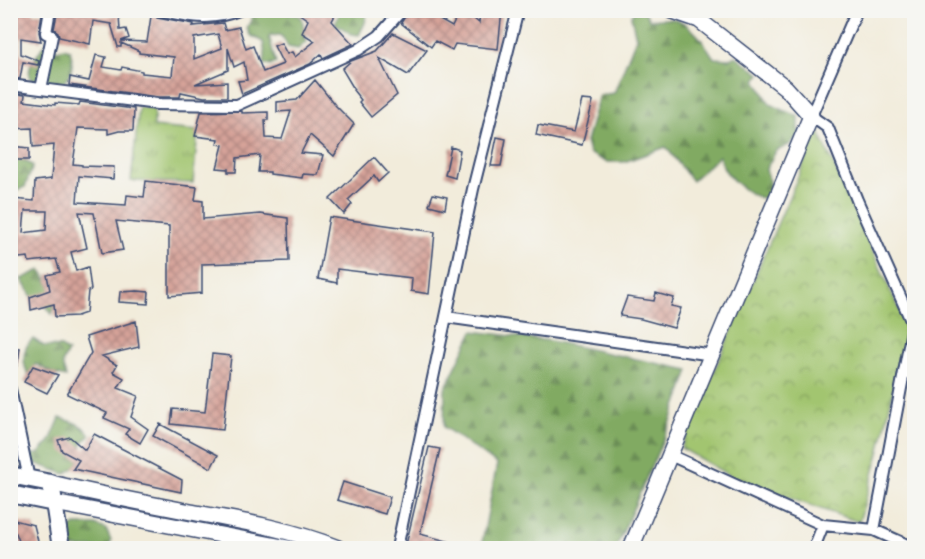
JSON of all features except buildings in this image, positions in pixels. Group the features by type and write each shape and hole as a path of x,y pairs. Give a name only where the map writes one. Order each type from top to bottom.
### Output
{"main road":[{"path":"10,475 51,483 60,549"},
{"path":"10,494 54,503"}],"street":[{"path":"41,89 52,36 46,33 50,10"},
{"path":"159,10 194,17 222,17 239,10"},
{"path":"10,85 157,104 237,105 358,50 379,36 402,10"},
{"path":"397,549 473,189 518,10"},
{"path":"670,10 700,15 786,88 811,116 828,128 856,200 913,325 913,337 874,531"},
{"path":"631,549 857,10"},
{"path":"446,317 706,354"},
{"path":"10,389 29,480"},
{"path":"670,455 823,525 874,531 915,548"},
{"path":"51,483 255,524 310,543 338,549"},
{"path":"54,503 288,549"},
{"path":"814,549 823,525"}],"green space":[{"path":"341,10 371,11 367,13 359,35 351,34 335,23"},
{"path":"281,11 302,18 306,42 298,49 288,47 280,35 269,36 276,63 270,66 264,64 263,42 250,35 247,28 253,16"},
{"path":"635,11 644,11 649,19 673,19 685,24 697,34 714,58 729,59 736,56 760,74 756,80 770,104 799,117 799,135 789,145 776,151 766,169 771,190 765,198 755,196 738,184 728,174 719,156 692,181 666,147 624,162 606,162 589,153 586,142 599,95 614,93 636,38 631,16"},
{"path":"49,45 57,50 64,48 70,50 71,71 59,87 31,79 29,76 30,66 43,46"},
{"path":"139,107 154,109 154,127 198,131 193,183 131,181"},
{"path":"818,130 907,327 880,450 859,522 739,481 681,448"},
{"path":"10,157 26,161 33,166 25,187 17,190 11,188"},
{"path":"41,270 54,297 52,314 41,300 32,297 21,279"},
{"path":"473,331 551,341 689,370 670,424 616,548 481,548 497,464 444,427 445,389"},
{"path":"33,339 44,346 61,347 68,352 63,364 66,377 54,374 36,364 28,374 24,355 29,342"},
{"path":"60,418 81,426 90,436 82,443 78,465 65,474 29,461 32,454 38,454 50,441"},
{"path":"75,525 95,525 106,529 111,541 109,548 61,548 65,532"}]}
